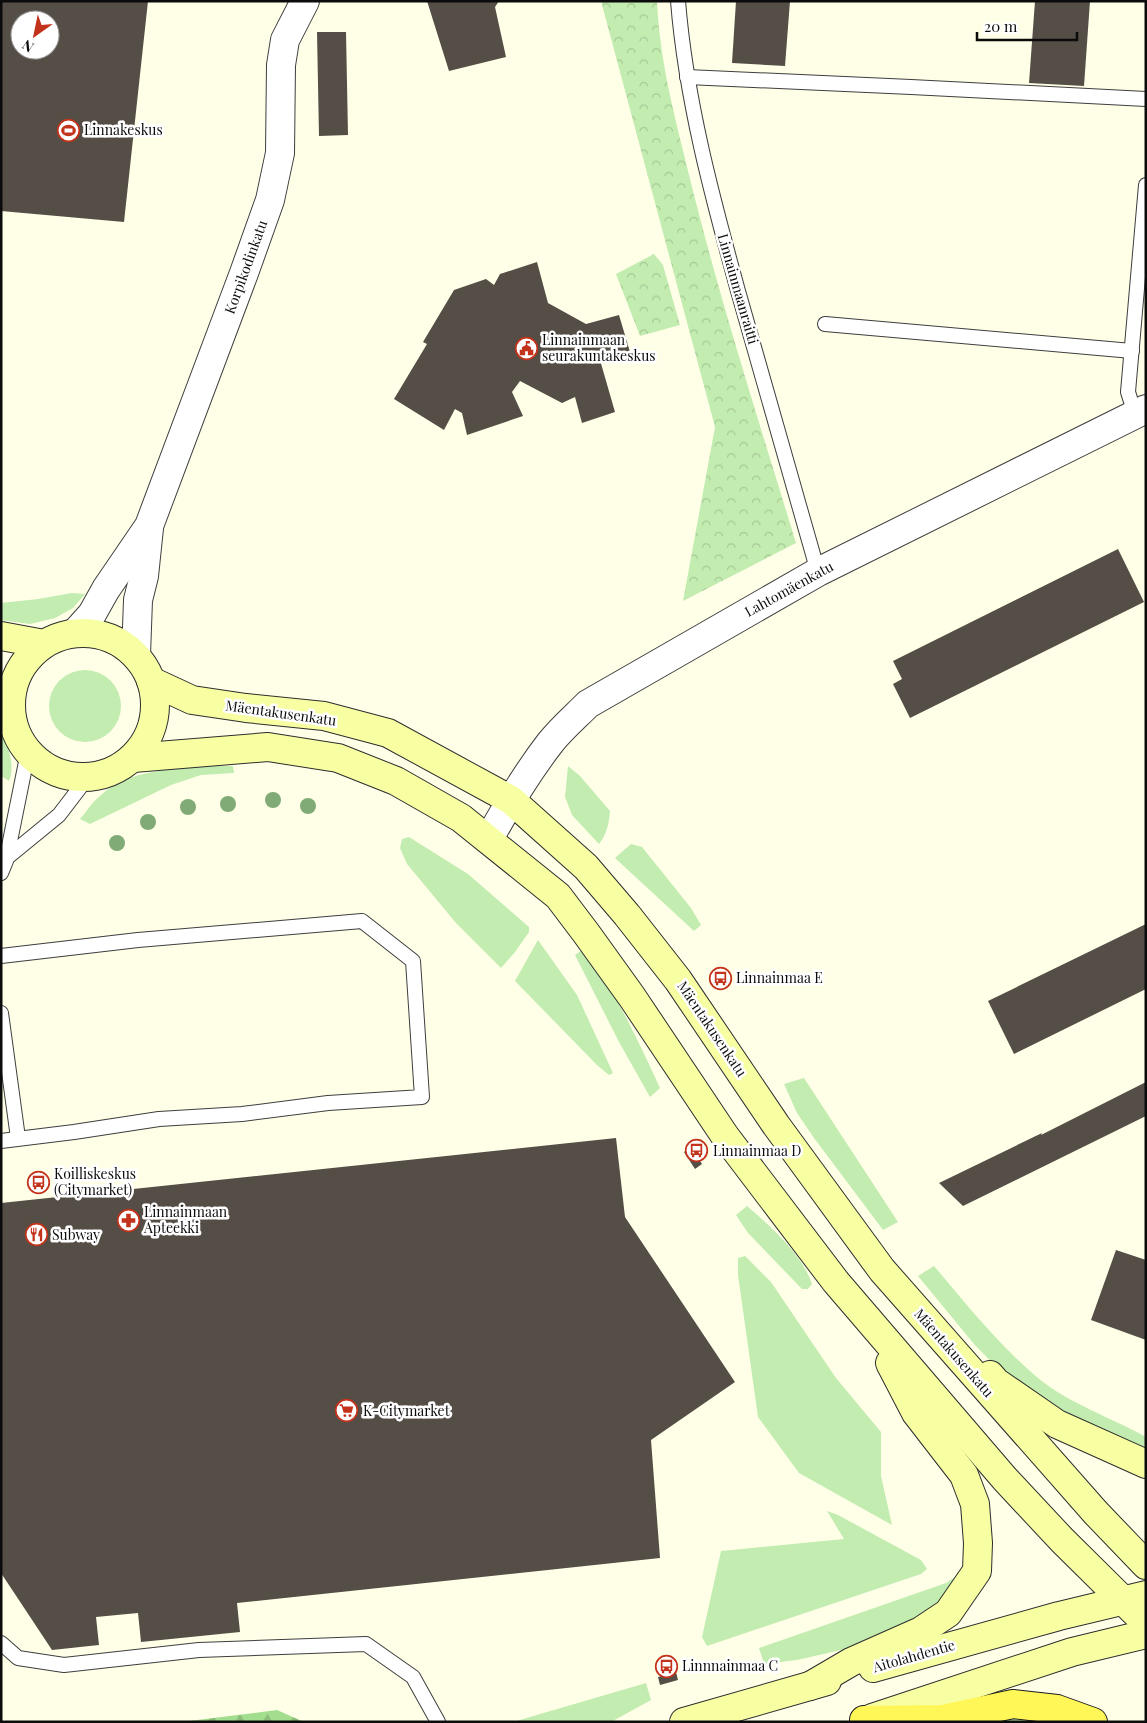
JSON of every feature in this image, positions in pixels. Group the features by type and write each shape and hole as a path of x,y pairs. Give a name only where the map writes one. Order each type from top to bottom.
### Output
{"main road":[{"path":"75,633 97,634 118,642 136,655 145,667 156,701 154,722 146,741 133,758 120,768 88,777 66,776 45,767 28,752 16,731 6,704 14,683 26,661 44,644 59,637 75,633"},
{"path":"1,636 44,644"},
{"name":"Mäentakusenkatu","path":"151,681 192,700 324,716 388,733 511,800 586,867 627,915 678,980 782,1133 882,1270 1096,1513 1146,1565"},
{"path":"133,758 268,747 338,758 396,781 461,818 558,896 632,997 725,1136 836,1282 1005,1479 1062,1540 1135,1598 1146,1623"},
{"path":"882,1270 996,1382 1057,1424 1146,1464"},
{"path":"810,1686 851,1662 921,1632 948,1613 977,1571 978,1543 975,1504 964,1476 916,1413 867,1320"},
{"name":"Aitolahdentie","path":"684,1722 1059,1616 1135,1598"},
{"path":"863,1721 1072,1652 1146,1634"},
{"path":"863,1721 943,1719 1013,1704 1057,1709 1093,1722"}],"street":[{"name":"Korpikodinkatu","path":"75,633 92,614 106,589 149,526 270,200 280,153 282,65 285,40 305,1"},
{"name":"Lahtomäenkatu","path":"489,839 511,800 550,743 588,704 818,572 1141,411"},
{"name":"Korpikodinkatu","path":"136,655 138,600 144,576 149,526"}],"lane":[{"name":"Linnainmaanraitti","path":"678,1 687,78 712,198 818,572"},
{"path":"687,78 1146,99"},
{"path":"1141,411 1128,392 1146,185"},
{"path":"825,324 1132,351"},
{"path":"3,865 28,752"},
{"path":"3,865 59,815 88,777"},
{"path":"1,956 138,940 362,921 413,960 422,1097 328,1103 242,1114 159,1119 1,1141"},
{"path":"1,1013 18,1138"},
{"path":"1,1644 18,1658 64,1665 199,1650 366,1644 413,1677 438,1722"}],"green space":[{"path":"601,1 657,1 665,72 692,187 755,410 796,543 683,601 715,427"},
{"path":"654,254 663,265 680,325 640,336 616,274"},
{"path":"72,593 85,594 73,608 55,618 30,624 1,620 1,603"},
{"path":"85,670 105,676 115,686 121,706 115,726 105,736 85,742 65,736 55,726 49,706 55,686 65,676"},
{"path":"1,728 11,761 12,768 9,781 1,776"},
{"path":"208,766 233,766 234,773 201,775 171,785 90,824 80,819 98,797 112,786 125,780 152,772"},
{"path":"568,766 580,776 610,811 607,828 599,844 572,815 565,797"},
{"path":"409,837 468,874 529,927 529,932 501,968 456,923 407,864 400,848 402,839"},
{"path":"631,844 642,847 691,908 701,925 694,931 615,858"},
{"path":"538,940 577,995 613,1073 609,1075 597,1065 515,981"},
{"path":"582,950 616,999 635,1034 660,1088 650,1097 619,1042 575,955"},
{"path":"804,1078 898,1222 883,1230 797,1113 784,1084"},
{"path":"747,1206 793,1251 812,1284 808,1289 802,1289 748,1233 736,1215"},
{"path":"745,1256 771,1282 836,1378 881,1432 881,1476 892,1525 799,1473 758,1417 738,1275 738,1258"},
{"path":"934,1266 997,1339 1024,1366 1063,1395 1146,1437 1146,1453 1055,1412 1003,1374 974,1344 918,1276"},
{"path":"827,1511 838,1515 921,1560 927,1569 921,1574 707,1646 702,1637 721,1551 844,1539"},
{"path":"955,1577 940,1600 901,1628 872,1643 797,1660 764,1664 759,1648 946,1583"},
{"path":"646,1683 651,1700 611,1722 513,1722"},
{"path":"277,1710 304,1722 181,1722"},
{"path":"1017,1716 1053,1722 980,1722"}],"building":[{"name":"Linnakeskus","path":"1,1 148,1 124,222 1,211"},
{"path":"427,1 499,1 495,7 506,57 449,71"},
{"path":"736,1 790,1 785,66 732,63"},
{"path":"1035,1 1090,1 1084,86 1029,83"},
{"path":"317,32 346,32 348,135 319,136"},
{"name":"Linnainmaan seurakuntakeskus","path":"537,262 548,303 586,324 619,315 630,352 600,360 615,412 582,423 575,397 562,403 520,381 512,392 523,416 467,435 462,413 455,409 444,430 394,399 427,344 423,342 454,290 486,279 494,285 500,274"},
{"path":"1118,549 1144,602 910,718 893,684 902,679 893,661"},
{"path":"1146,924 1146,989 1014,1054 988,1001"},
{"path":"1146,1082 1146,1116 963,1206 939,1183 1042,1133 1041,1135"},
{"name":"K-Citymarket","path":"616,1138 625,1217 735,1382 651,1440 660,1558 237,1603 240,1632 141,1642 138,1613 96,1617 99,1645 52,1650 1,1573 1,1203"},
{"path":"691,1147 702,1164 695,1169 684,1152"},
{"path":"1116,1250 1146,1260 1146,1340 1091,1320"},
{"path":"676,1672 678,1680 660,1685 658,1677"}],"place":[{"name":"Linnakeskus","path":"68,130"},
{"name":"Linnainmaan seurakuntakeskus","path":"526,348"},
{"name":"Linnainmaa E","path":"720,978"},
{"name":"Linnainmaa D","path":"697,1151"},
{"name":"Koilliskeskus (Citymarket)","path":"38,1182"},
{"name":"Linnainmaan Apteekki","path":"128,1220"},
{"name":"Subway","path":"36,1235"},
{"name":"K-Citymarket","path":"347,1411"},
{"name":"Linnnainmaa C","path":"666,1666"}]}
